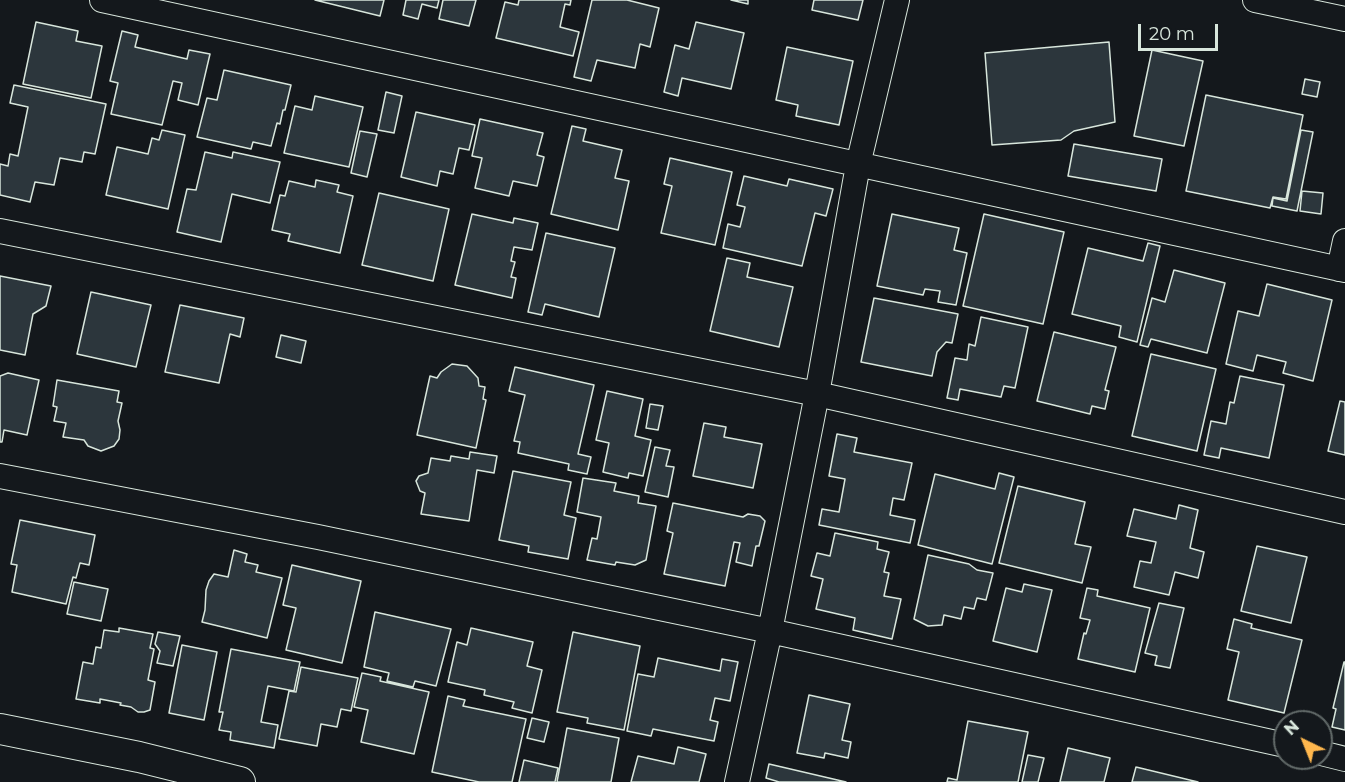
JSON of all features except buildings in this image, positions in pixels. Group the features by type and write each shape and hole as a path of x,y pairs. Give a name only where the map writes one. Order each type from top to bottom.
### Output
{"street":[{"path":"102,0 1342,270 1345,241"},
{"path":"737,782 770,631 817,394 858,165 897,0"},
{"path":"1255,0 1345,19"},
{"path":"0,231 817,394 1345,512"},
{"path":"0,476 318,537 770,631 1273,742"},
{"path":"0,729 139,757 240,782"}]}
